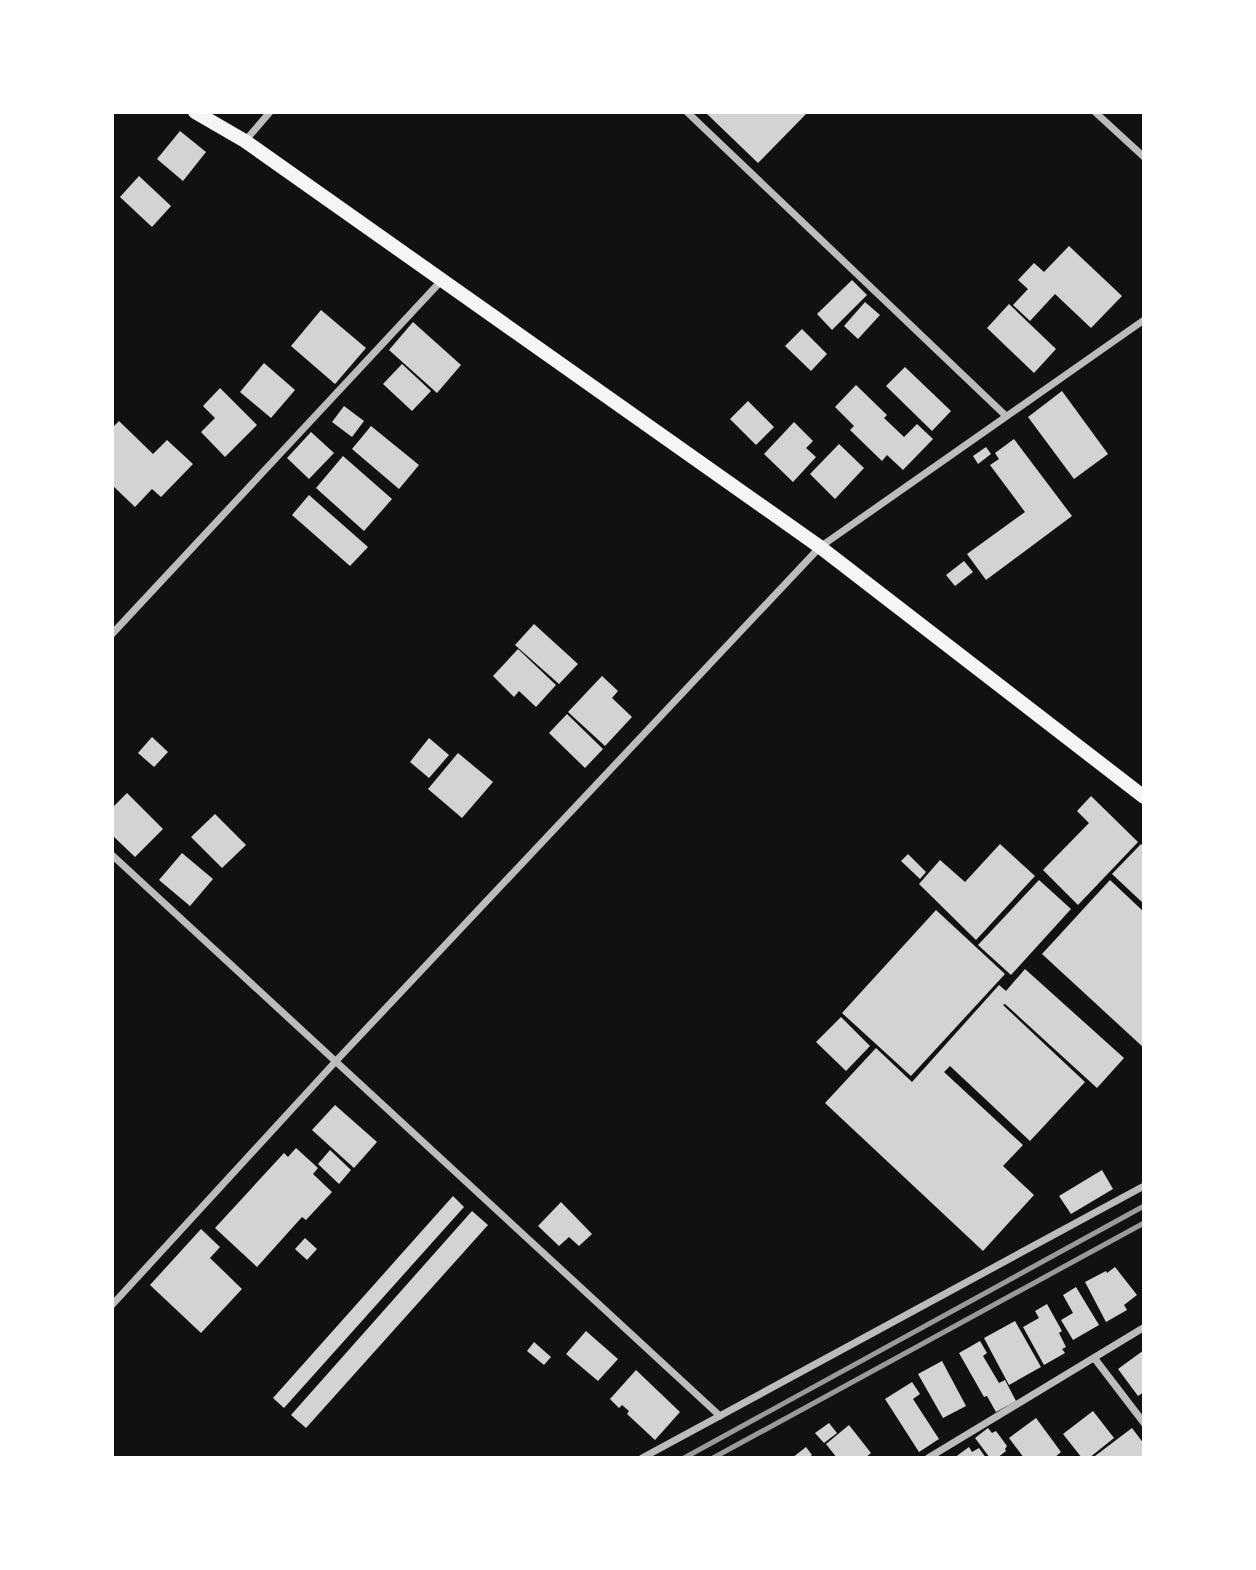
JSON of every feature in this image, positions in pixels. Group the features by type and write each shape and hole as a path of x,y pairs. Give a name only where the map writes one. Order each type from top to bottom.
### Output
{"main road":[{"path":"195,112 245,142 820,547 1144,797"}],"street":[{"path":"245,142 270,112"},
{"path":"687,112 1006,416"},
{"path":"1095,112 1144,157"},
{"path":"112,634 442,281"},
{"path":"112,1305 336,1061 820,547 1144,320"},
{"path":"112,855 720,1416"},
{"path":"642,1458 1144,1186"},
{"path":"928,1458 1143,1328"},
{"path":"1094,1359 1144,1423"}],"building":[{"path":"705,112 808,112 758,163"},
{"path":"180,131 206,152 183,181 157,159"},
{"path":"139,176 171,206 152,227 120,197"},
{"path":"1069,246 1122,296 1091,328 1055,294 1030,321 1013,305 1028,289 1018,280 1034,263 1044,272"},
{"path":"852,280 867,295 832,330 817,314"},
{"path":"865,302 880,315 858,339 844,326"},
{"path":"1009,304 1056,349 1034,373 987,328"},
{"path":"321,310 366,348 335,384 291,346"},
{"path":"413,322 461,365 437,393 389,350"},
{"path":"802,329 827,354 811,371 785,346"},
{"path":"264,363 295,390 271,418 240,392"},
{"path":"402,364 431,391 412,411 383,384"},
{"path":"905,367 951,411 932,431 886,386"},
{"path":"856,385 887,415 884,418 904,437 917,424 933,439 903,470 887,455 882,461 850,430 854,426 835,407"},
{"path":"220,388 257,425 225,457 201,432 215,418 203,406"},
{"path":"1062,391 1108,454 1074,479 1028,417"},
{"path":"748,401 774,427 756,445 730,419"},
{"path":"344,406 364,421 352,437 332,422"},
{"path":"119,421 153,454 167,440 193,464 161,497 152,489 135,507 112,485 112,428"},
{"path":"794,422 813,441 806,448 816,457 793,482 764,454"},
{"path":"371,426 419,465 399,489 352,449"},
{"path":"311,432 334,453 309,479 287,458"},
{"path":"1014,439 1072,516 986,580 967,554 1025,512 990,465 999,459 995,453"},
{"path":"839,444 864,468 835,499 810,474"},
{"path":"986,447 991,454 978,464 973,456"},
{"path":"343,456 392,499 364,531 316,488"},
{"path":"309,495 368,547 350,566 292,515"},
{"path":"964,561 973,572 955,586 946,575"},
{"path":"534,624 578,664 559,684 515,645"},
{"path":"518,649 556,685 536,707 519,691 514,697 493,676"},
{"path":"602,676 618,691 612,698 632,717 605,746 568,712"},
{"path":"567,714 603,749 585,768 549,733"},
{"path":"152,737 168,752 154,767 138,753"},
{"path":"429,738 449,755 429,778 410,762"},
{"path":"458,753 493,782 462,818 428,789"},
{"path":"127,793 163,829 135,857 112,835 112,808"},
{"path":"1091,796 1138,842 1078,905 1043,870 1089,823 1077,811"},
{"path":"215,814 246,845 222,868 191,837"},
{"path":"1000,844 1035,876 976,940 919,884 940,860 965,882"},
{"path":"1141,844 1144,847 1144,904 1112,874"},
{"path":"182,853 213,879 190,906 159,880"},
{"path":"908,854 926,872 920,879 901,861"},
{"path":"1039,880 1071,909 1011,975 978,945"},
{"path":"1110,880 1144,912 1144,1048 1042,954"},
{"path":"936,910 1005,974 911,1076 842,1013"},
{"path":"1025,969 1124,1058 1097,1088 1003,1005 1085,1082 1030,1141 950,1066 944,1072 1023,1145 1003,1166 1034,1195 983,1251 825,1103 876,1048 912,1082 999,985 1006,991"},
{"path":"841,1017 870,1046 846,1071 816,1042"},
{"path":"335,1105 377,1142 354,1168 312,1130"},
{"path":"296,1148 318,1168 313,1174 332,1192 306,1220 302,1217 257,1267 215,1228 284,1153 288,1157"},
{"path":"330,1150 351,1170 339,1184 318,1164"},
{"path":"1102,1170 1113,1189 1071,1214 1059,1196"},
{"path":"453,1196 464,1207 284,1408 273,1398"},
{"path":"561,1202 592,1234 579,1246 569,1237 559,1246 538,1226"},
{"path":"472,1211 488,1225 306,1428 291,1415"},
{"path":"201,1229 220,1247 210,1258 242,1289 201,1333 150,1285"},
{"path":"305,1238 317,1249 307,1260 295,1249"},
{"path":"1115,1267 1137,1295 1124,1305 1127,1310 1106,1322 1085,1282"},
{"path":"1076,1287 1099,1325 1073,1340 1061,1320 1073,1313 1063,1295"},
{"path":"1047,1304 1062,1331 1059,1333 1066,1347 1062,1349 1065,1353 1044,1365 1023,1327 1039,1318 1035,1311"},
{"path":"1015,1321 1041,1367 1009,1385 984,1338"},
{"path":"586,1331 618,1359 598,1381 566,1354"},
{"path":"980,1341 987,1353 983,1356 999,1383 1005,1380 1016,1401 996,1412 987,1396 984,1397 959,1353"},
{"path":"534,1342 551,1357 544,1365 527,1351"},
{"path":"1144,1350 1144,1392 1138,1396 1118,1369"},
{"path":"942,1361 966,1406 943,1418 918,1374"},
{"path":"636,1370 680,1412 655,1440 627,1414 629,1411 622,1405 619,1408 610,1399"},
{"path":"912,1382 920,1394 913,1399 939,1439 919,1452 885,1399"},
{"path":"1093,1411 1114,1438 1089,1458 1082,1458 1063,1434"},
{"path":"1036,1418 1061,1452 1054,1458 1024,1458 1009,1438"},
{"path":"829,1423 837,1433 824,1443 815,1433"},
{"path":"849,1425 871,1453 865,1458 837,1458 826,1444"},
{"path":"988,1428 992,1433 996,1431 1007,1446 1006,1451 997,1458 990,1458 975,1438"},
{"path":"1132,1428 1144,1444 1144,1458 1095,1456"},
{"path":"806,1447 812,1455 808,1458 792,1458"},
{"path":"969,1447 972,1452 979,1448 986,1458 954,1458"}],"railway":[{"path":"684,1458 1144,1206"},
{"path":"713,1458 1144,1223"}]}
